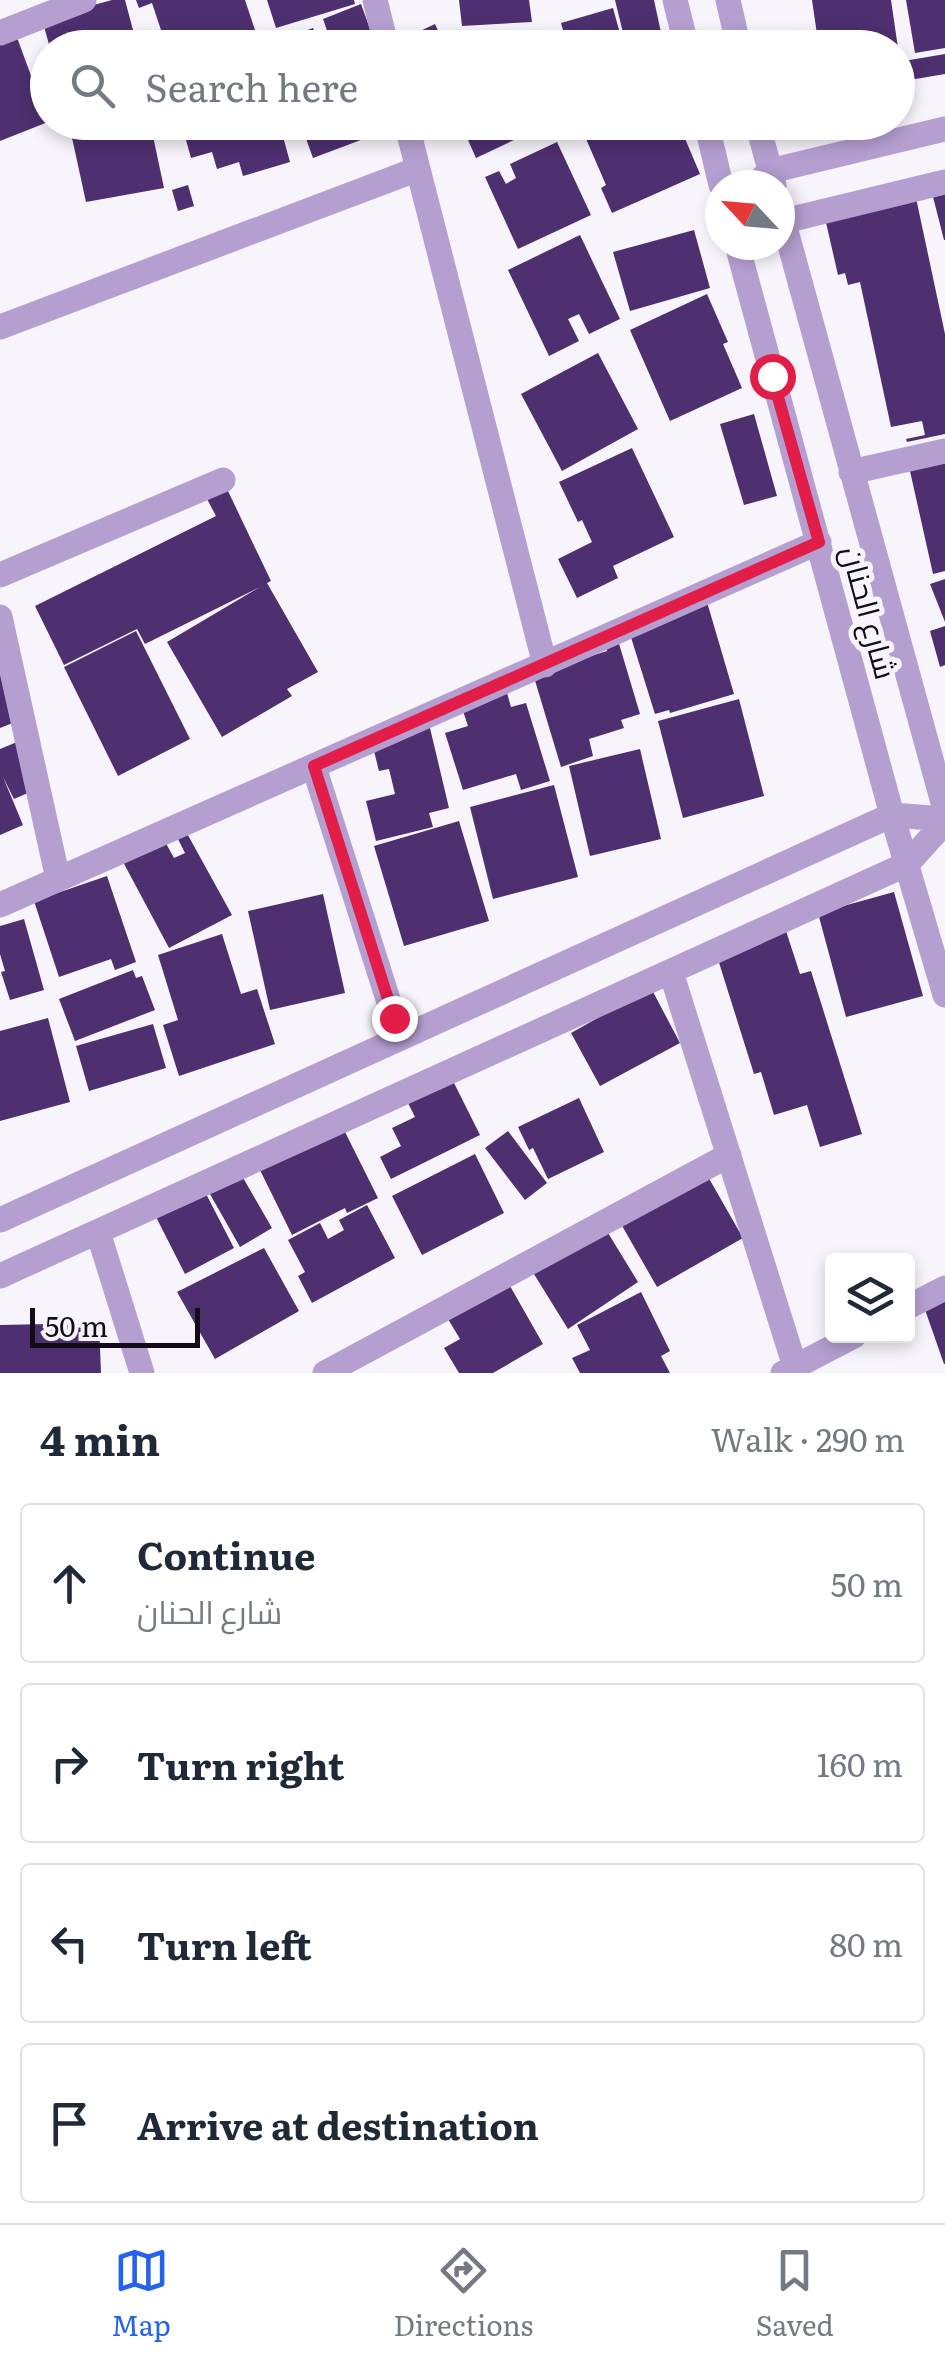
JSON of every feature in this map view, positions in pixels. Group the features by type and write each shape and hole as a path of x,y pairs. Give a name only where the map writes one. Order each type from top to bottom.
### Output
{"street":[{"path":"0,33 84,0"},
{"path":"374,0 382,30"},
{"path":"676,0 683,30"},
{"path":"728,0 735,30"},
{"path":"915,138 945,129"},
{"path":"410,140 546,665"},
{"path":"710,140 717,170"},
{"path":"760,140 765,170"},
{"path":"795,172 906,140"},
{"path":"0,327 418,170"},
{"path":"795,215 945,182"},
{"name":"شارع الحنان","path":"740,260 945,996"},
{"name":"شارع الحنان","path":"793,260 945,810"},
{"path":"851,472 945,451"},
{"path":"0,575 223,480"},
{"path":"0,904 819,542"},
{"path":"0,617 58,879"},
{"path":"314,766 394,1018"},
{"path":"0,1220 892,816 945,821"},
{"path":"0,1276 906,864 945,821"},
{"path":"671,972 791,1371 841,1343"},
{"path":"325,1373 728,1155"},
{"path":"98,1232 142,1373"},
{"path":"915,1303 945,1288"}],"building":[{"path":"125,0 133,30 45,30 42,19"},
{"path":"136,0 245,0 255,30 161,30 152,3 139,8"},
{"path":"267,0 354,0 355,4 276,28"},
{"path":"459,0 529,0 532,22 462,26"},
{"path":"615,0 654,0 660,30 622,30"},
{"path":"812,0 891,0 895,30 816,30"},
{"path":"906,0 945,0 945,48 915,53 915,30 911,30"},
{"path":"361,4 370,30 327,30 323,19"},
{"path":"613,8 619,30 563,30 561,23"},
{"path":"15,32 30,73 30,129 0,141 0,38"},
{"path":"945,54 945,74 915,79 915,59"},
{"path":"72,140 154,140 164,188 86,202"},
{"path":"186,140 284,140 290,162 243,176 239,162 217,169 212,152 191,158"},
{"path":"306,140 361,140 313,158"},
{"path":"468,140 514,140 476,158"},
{"path":"586,140 686,140 700,174 612,213 601,188 606,185"},
{"path":"557,142 591,215 518,249 485,177 499,171 506,184 516,178 510,164"},
{"path":"188,185 194,206 178,211 172,190"},
{"path":"945,185 945,240 944,240 931,189"},
{"path":"916,198 945,334 945,434 907,442 906,439 925,435 922,421 891,427 860,282 848,285 845,273 838,275 825,218"},
{"path":"694,230 710,288 630,311 613,252"},
{"path":"580,235 620,319 589,334 579,314 568,319 579,341 549,356 508,270"},
{"path":"707,294 742,388 670,421 630,330"},
{"path":"598,353 638,429 562,471 521,394"},
{"path":"754,414 777,496 744,505 720,424"},
{"path":"632,448 674,537 613,566 618,578 577,598 558,559 592,542 559,482"},
{"path":"945,463 945,571 933,574 910,471"},
{"path":"227,489 271,581 267,583 318,672 287,689 292,696 222,737 167,642 260,587 145,644 137,629 64,665 35,606 216,516 207,499"},
{"path":"945,579 945,622 930,584"},
{"path":"707,602 734,694 655,714 629,631"},
{"path":"945,626 945,665 940,667 930,631"},
{"path":"136,631 190,739 118,776 64,667"},
{"path":"617,637 640,714 621,720 624,728 589,739 593,756 561,767 533,674 607,651 604,641"},
{"path":"0,674 18,721 0,728"},
{"path":"505,686 511,707 526,703 550,781 521,790 516,774 463,790 445,733 468,726 461,705"},
{"path":"739,699 764,796 683,818 658,721"},
{"path":"430,728 449,808 429,813 433,827 376,841 366,801 395,794 389,769 379,771 372,743"},
{"path":"17,742 37,789 14,799 3,777 23,825 0,835 0,749"},
{"path":"640,749 661,839 590,856 569,766"},
{"path":"554,785 578,877 493,899 470,807"},
{"path":"459,821 489,921 404,946 374,846"},
{"path":"184,828 232,915 169,948 122,860 163,838 174,858 185,853 175,833"},
{"path":"107,876 136,962 115,970 111,959 59,977 34,901"},
{"path":"894,892 923,996 846,1017 818,913"},
{"path":"323,894 345,993 270,1010 248,911"},
{"path":"24,919 44,990 10,1000 1,972 5,971 0,954 0,926"},
{"path":"786,931 800,974 811,971 862,1134 820,1147 807,1105 774,1115 761,1072 754,1074 716,953"},
{"path":"222,934 241,994 257,989 275,1044 179,1076 163,1025 178,1020 158,955"},
{"path":"133,970 136,978 142,976 155,1010 75,1041 59,999"},
{"path":"651,988 680,1043 600,1086 571,1033"},
{"path":"48,1018 70,1102 0,1121 0,1031"},
{"path":"153,1024 166,1068 89,1091 76,1046"},
{"path":"450,1075 480,1135 391,1179 380,1157 401,1146 392,1128 415,1117 405,1097"},
{"path":"579,1098 604,1152 548,1179 518,1127"},
{"path":"342,1126 378,1198 347,1213 345,1208 292,1235 259,1168"},
{"path":"508,1131 547,1183 525,1200 485,1148"},
{"path":"475,1154 504,1213 422,1255 392,1196"},
{"path":"238,1169 272,1228 240,1247 206,1187"},
{"path":"707,1175 743,1238 657,1287 621,1224"},
{"path":"204,1190 234,1248 185,1274 155,1215"},
{"path":"367,1205 395,1258 312,1303 298,1276 305,1272 288,1240 320,1223 328,1239 344,1230 339,1220"},
{"path":"605,1228 638,1282 568,1329 529,1266"},
{"path":"264,1248 299,1311 215,1359 177,1292"},
{"path":"506,1279 543,1344 493,1373 459,1373 444,1348 460,1339 445,1314"},
{"path":"641,1292 670,1351 661,1356 670,1373 580,1373 572,1358 590,1350 577,1325"},
{"path":"945,1296 945,1364 944,1364 923,1304"},
{"path":"99,1323 101,1373 0,1373 0,1325"}],"route":[{"path":"394,1018 314,766 819,542 772,376"}]}
